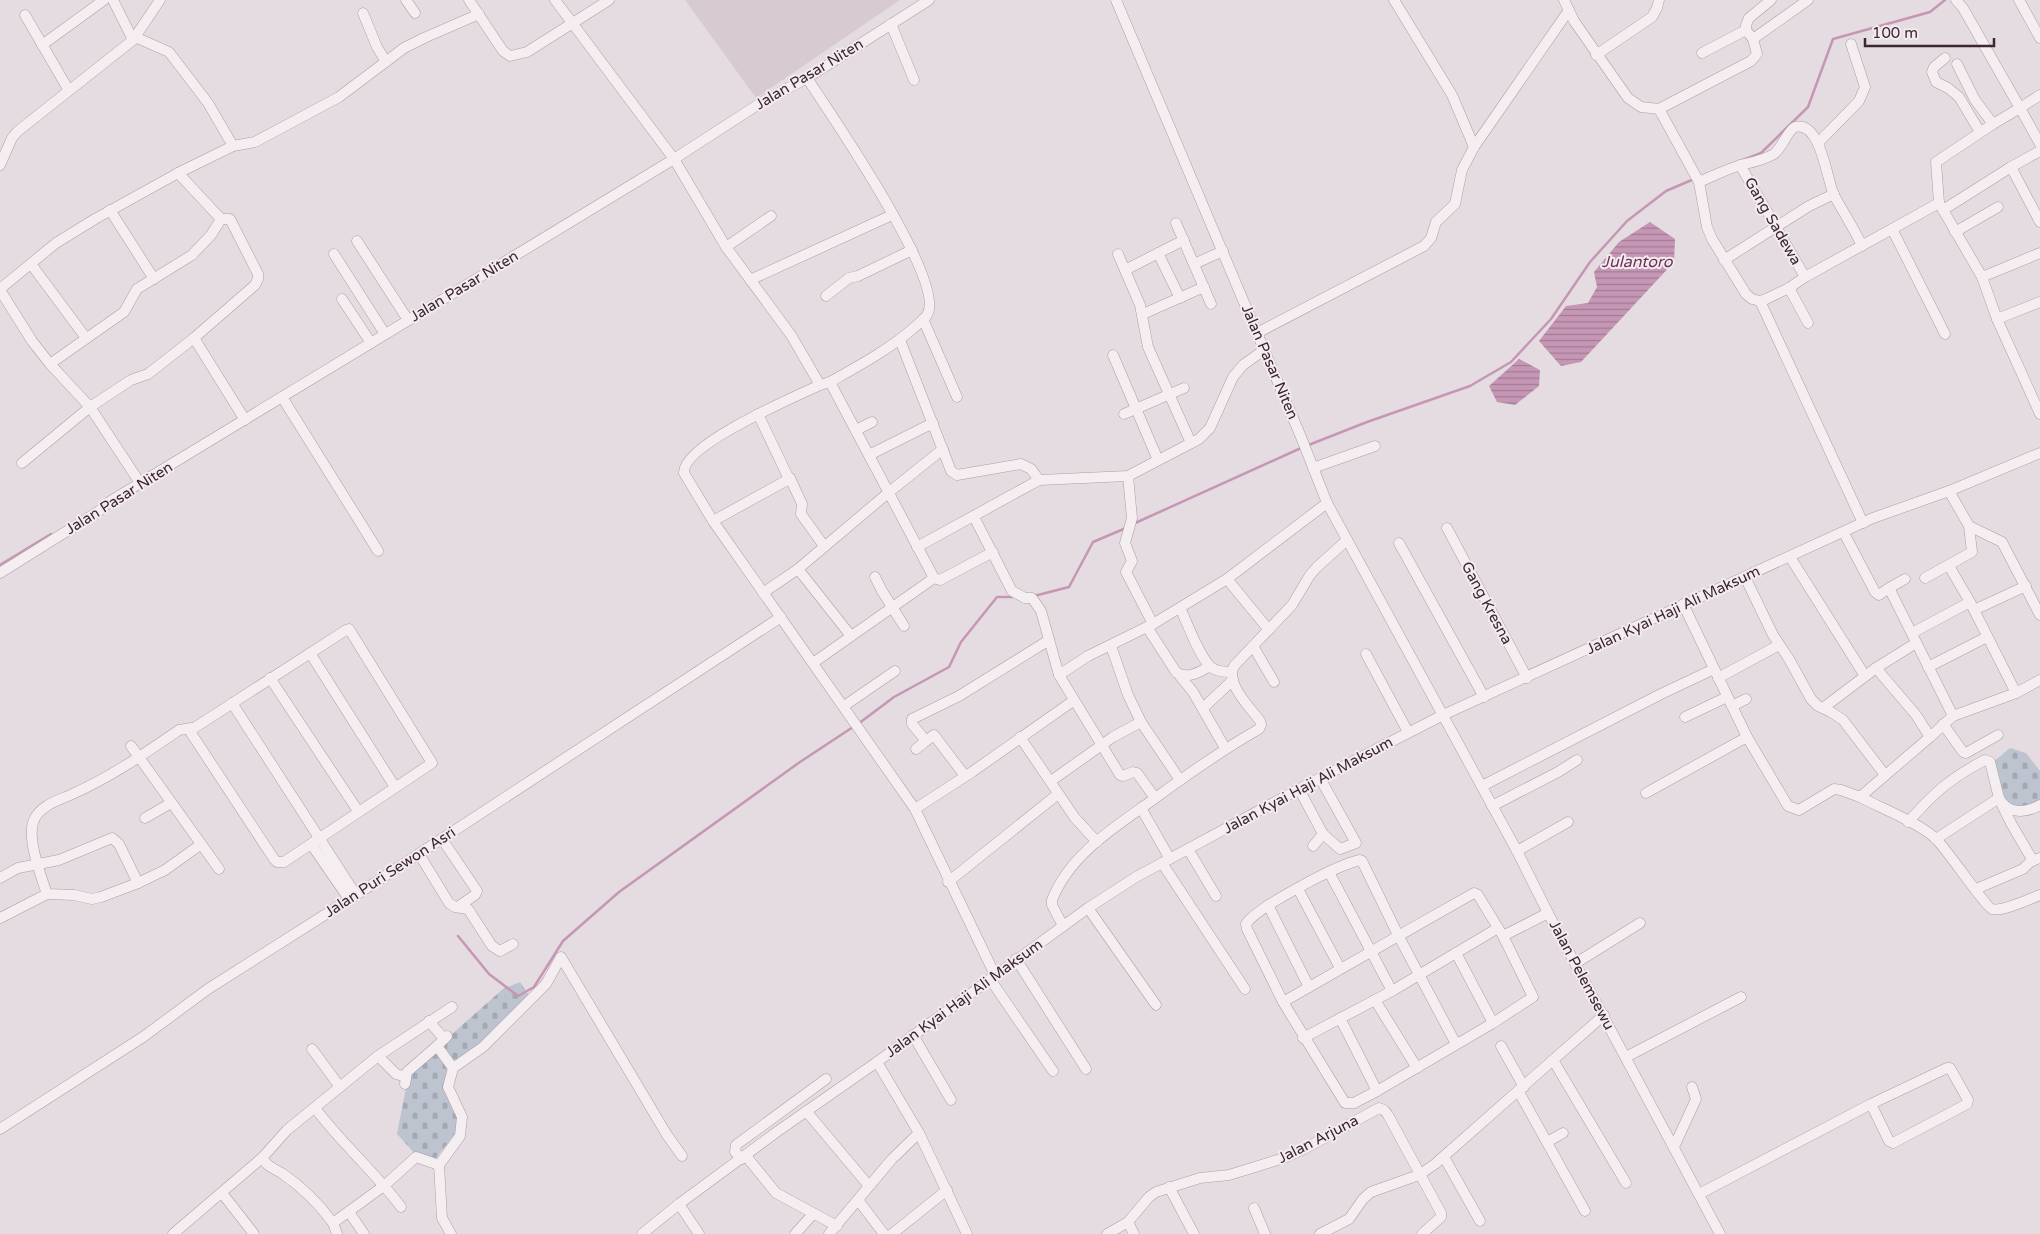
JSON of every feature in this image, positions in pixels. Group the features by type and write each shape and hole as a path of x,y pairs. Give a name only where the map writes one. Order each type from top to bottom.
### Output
{"street":[{"path":"42,45 104,0"},
{"path":"113,0 134,38 169,52 208,103 232,146"},
{"path":"0,165 12,138 18,131 134,38 160,0"},
{"path":"406,0 415,13"},
{"path":"469,0 503,51 510,56 527,52 571,22 609,0"},
{"path":"555,0 674,159 726,247 791,335 856,430 934,578 940,580 993,552"},
{"name":"Jalan Pasar Niten","path":"0,573 140,483 674,159 762,102 807,78 929,0"},
{"name":"Jalan Pasar Niten","path":"1116,0 1223,251 1327,503 1443,715"},
{"path":"1394,0 1452,95 1474,147"},
{"path":"1564,0 1596,55 1632,102 1641,107 1659,109 1751,61 1757,54 1754,39 1746,30 1747,21 1759,3 1771,0"},
{"path":"1596,55 1652,17 1657,8 1658,0"},
{"path":"1754,39 1808,0"},
{"path":"1956,0 1963,8 2040,144"},
{"path":"2020,0 2040,38"},
{"path":"1257,333 1428,243 1436,222 1455,204 1462,170 1474,147 1569,10"},
{"path":"363,13 376,47 386,62"},
{"path":"140,483 90,407 50,364 32,341 0,290 56,243 110,210 232,146 255,142 339,97 404,48 479,14"},
{"path":"25,15 68,89"},
{"path":"891,24 914,80"},
{"path":"1702,53 1746,30"},
{"path":"1818,142 1859,101 1865,87 1852,44"},
{"path":"1946,58 1934,67 1932,72 1933,78 1958,97 1980,132"},
{"path":"1957,64 1975,100 1993,124"},
{"path":"807,78 878,187 912,250 929,292 931,304 927,316 900,340 825,384 758,414 699,450 683,469 685,478 713,522 844,706 914,809 992,977 1053,1071"},
{"path":"2040,94 1936,162 1941,206 1982,277 1998,319 2040,414"},
{"path":"1659,109 1696,177 1708,230 1724,260 1746,294 1752,299 1760,301 1789,288 1805,277 1892,229 1941,206 2040,151"},
{"path":"1696,177 1760,161 1774,154 1782,146 1792,129 1796,127 1808,130 1818,142 1834,194 1851,222 1862,246"},
{"path":"0,143 5,154"},
{"name":"Gang Sadewa","path":"1740,165 1805,277"},
{"path":"2010,167 2040,222"},
{"path":"22,463 90,407 132,380 148,374 194,338 255,285 258,274 230,219 220,219 178,173"},
{"path":"1724,260 1775,227 1834,194"},
{"path":"1956,232 1998,207"},
{"path":"110,210 154,279"},
{"path":"750,280 892,214"},
{"path":"726,247 771,216"},
{"path":"50,364 124,312 137,289 192,255 211,235 220,219"},
{"path":"1176,223 1212,304"},
{"path":"1892,229 1945,334"},
{"path":"1125,270 1184,240"},
{"path":"357,241 408,320"},
{"path":"826,296 849,278 858,276 912,250"},
{"path":"1194,264 1223,251"},
{"path":"1982,277 2040,252"},
{"path":"1158,253 1180,298"},
{"path":"334,254 385,334"},
{"path":"1118,254 1143,314 1146,342 1191,443"},
{"path":"31,264 86,338"},
{"path":"1143,314 1204,287"},
{"path":"1789,288 1808,323"},
{"path":"342,299 371,343"},
{"path":"1760,301 1863,523"},
{"path":"1998,319 2040,302"},
{"path":"923,319 957,397"},
{"path":"194,338 245,420"},
{"path":"900,340 951,471 957,475 1021,464 1031,469 1039,480"},
{"path":"917,547 1039,480 1128,476 1191,443 1208,431 1225,391 1237,371 1247,361 1264,350"},
{"path":"1113,354 1158,460"},
{"path":"1124,414 1184,388"},
{"path":"282,397 378,551"},
{"path":"758,414 802,504 801,514 824,546"},
{"path":"856,430 872,422"},
{"path":"869,455 933,423"},
{"path":"1313,468 1375,446"},
{"path":"763,593 798,569 943,449"},
{"name":"Jalan Kyai Haji Ali Maksum","path":"642,1234 778,1130 877,1062 1088,908 1136,877 1299,789 1443,715 1863,523 1948,491 2040,453"},
{"path":"1128,476 1132,518 1124,543 1132,561 1126,570 1126,574 1150,626 1176,672 1203,708 1225,748"},
{"path":"713,522 787,482 790,478"},
{"path":"1926,578 1972,552 1969,526 1948,491"},
{"path":"1059,675 1088,656 1150,626 1227,579 1327,503"},
{"path":"974,517 1012,592 1025,598 1032,598 1037,604 1059,675 1120,775 1136,773 1155,798"},
{"path":"1969,526 2002,542 2026,586 2038,603 2040,615"},
{"name":"Gang Kresna","path":"1447,528 1527,678"},
{"path":"1844,532 1875,592 1879,594 1904,580"},
{"path":"1063,926 1052,906 1053,897 1072,866 1097,842 1141,808 1225,748 1258,729 1261,725 1235,685 1232,676 1234,666 1292,605 1310,575 1347,540"},
{"path":"1399,543 1484,697"},
{"path":"1790,557 1865,676"},
{"path":"1949,566 1972,606 2016,693"},
{"path":"798,569 851,636"},
{"path":"876,577 904,626"},
{"path":"1745,577 1779,644 1812,699 1843,720 1885,775"},
{"path":"813,663 934,578"},
{"path":"1227,579 1269,630"},
{"path":"1912,633 1972,606 2026,586"},
{"path":"1889,588 1953,716"},
{"path":"1683,604 1747,737 1788,806 1799,810 1834,790 1841,790 1860,797 1936,839 1976,889 1987,906 1992,909 2001,909 2040,895"},
{"path":"1180,608 1206,662 1214,669 1232,676"},
{"name":"Jalan Puri Sewon Asri","path":"0,1129 144,1036 208,989 442,839 781,617"},
{"path":"47,894 37,864 31,831 37,814 53,803 82,790 139,757 180,730 192,728 346,630 349,629 432,763 284,862 277,862 190,733 192,728"},
{"path":"1928,667 1988,637"},
{"path":"926,741 912,724 913,718 959,696 1048,640"},
{"path":"1823,708 1876,668 1916,643"},
{"path":"1482,786 1661,694 1716,673 1779,644"},
{"path":"1111,646 1125,688 1141,722 1180,780"},
{"path":"1253,646 1274,682"},
{"path":"310,653 395,787"},
{"path":"1366,654 1408,732"},
{"path":"1180,676 1187,676 1210,666"},
{"path":"1876,668 1916,715 1930,738"},
{"path":"844,706 895,671"},
{"path":"1203,708 1232,676"},
{"path":"270,678 358,811"},
{"path":"1860,797 1953,716 2016,693 2040,680"},
{"path":"1685,717 1730,702 1746,699"},
{"path":"914,809 965,776 1073,700"},
{"path":"232,703 315,841 352,897"},
{"name":"Jalan Pelemsewu","path":"1443,715 1720,1234"},
{"path":"1050,781 1101,745 1141,722"},
{"path":"1943,724 1963,752 1966,753 1998,735"},
{"path":"916,749 934,735 965,776"},
{"path":"1020,737 1058,794 1097,842"},
{"path":"1646,793 1747,737"},
{"path":"131,746 219,869"},
{"path":"1492,806 1558,772 1577,760"},
{"path":"1908,822 1936,791 1947,782 1985,760 1990,762 2001,801 2012,825 2036,859 2023,869 1976,889"},
{"path":"1299,789 1323,834 1340,848 1356,843 1320,778"},
{"path":"948,882 1058,794"},
{"path":"2001,801 2011,810 2020,812 2030,811 2040,806"},
{"path":"1936,839 2001,801"},
{"path":"145,818 171,803"},
{"path":"1141,808 1166,861 1245,989"},
{"path":"1517,851 1568,822"},
{"path":"1313,846 1323,834"},
{"path":"0,878 18,868 59,860 112,838 119,844 138,883"},
{"path":"442,839 477,891 475,895 460,906"},
{"path":"0,918 47,894 74,895 92,899 138,883 165,870 200,845"},
{"path":"1188,849 1216,896"},
{"path":"418,854 449,903 455,907 460,906 468,909 496,949 503,950 513,944"},
{"path":"1283,1002 1340,968 1398,935 1474,893 1478,895 1500,932 1533,997 1493,1023 1376,1091 1354,1103 1345,1102 1303,1038 1283,1002 1246,926 1247,921 1268,905 1329,872 1358,860 1362,861 1398,935 1456,1044"},
{"path":"1329,872 1392,991"},
{"path":"1298,889 1340,968"},
{"path":"1268,905 1309,987"},
{"path":"1088,908 1156,1005"},
{"path":"1303,1038 1392,991 1456,953 1500,932 1548,913"},
{"path":"1576,963 1640,923"},
{"path":"1456,953 1493,1023"},
{"path":"453,1068 483,1047 546,984 561,957 667,1135 682,1156"},
{"path":"1016,959 1086,1069"},
{"path":"1626,1056 1741,998"},
{"path":"1375,1000 1417,1068"},
{"path":"173,1234 263,1157 287,1130 378,1056 452,1007"},
{"path":"1320,1234 1349,1219 1363,1199 1371,1192 1419,1175 1444,1157 1604,1015"},
{"path":"1340,1018 1376,1091"},
{"path":"429,1021 443,1040 453,1068 448,1087 462,1118 460,1136 439,1164 442,1218 451,1234"},
{"path":"913,1035 951,1100"},
{"path":"378,1056 391,1071 404,1078 407,1072 443,1040"},
{"path":"1500,1046 1547,1142 1585,1211"},
{"path":"312,1050 340,1087"},
{"path":"1553,1060 1626,1183"},
{"path":"877,1062 919,1133 967,1234"},
{"path":"1699,1194 1871,1104 1948,1067 1968,1100 1968,1104 1893,1143 1889,1142 1871,1104"},
{"path":"826,1079 735,1147 735,1152 744,1157 776,1193 813,1214 833,1230 892,1159 919,1133"},
{"path":"1674,1147 1696,1098 1692,1087"},
{"path":"315,1108 330,1128 385,1185 401,1207"},
{"name":"Jalan Arjuna","path":"1108,1234 1128,1222 1149,1197 1169,1187 1200,1178 1229,1175 1284,1158 1379,1108 1388,1115 1419,1175"},
{"path":"806,1111 869,1186"},
{"path":"769,1120 778,1130"},
{"path":"1547,1142 1563,1133"},
{"path":"263,1157 266,1164 289,1179 323,1209 333,1223 337,1234"},
{"path":"333,1223 385,1185 416,1157 439,1164"},
{"path":"1444,1157 1480,1220"},
{"path":"1419,1175 1442,1216 1422,1234"},
{"path":"1169,1187 1194,1234"},
{"path":"892,1234 947,1190"},
{"path":"222,1193 254,1234"},
{"path":"858,1200 884,1234"},
{"path":"679,1204 699,1234"},
{"path":"1254,1208 1265,1234"},
{"path":"349,1212 364,1234"},
{"path":"795,1234 813,1214"},
{"path":"1128,1222 1134,1234"}],"shaded area":[{"path":"685,0 900,0 756,98"}],"green space":[{"path":"2010,748 2026,753 2040,771 2040,810 2020,815 2004,801 1992,763"},
{"path":"520,982 530,997 481,1045 451,1065 445,1086 458,1119 458,1126 455,1132 434,1161 415,1154 397,1134 409,1072 503,989"}],"water":[{"name":"Julantoro","path":"1650,222 1675,239 1674,262 1581,362 1561,366 1539,341 1566,306 1588,303 1597,287 1594,272 1619,242"},
{"path":"1519,359 1540,370 1539,386 1515,405 1497,402 1489,386"}],"waterway":[{"path":"1743,160 1761,153 1808,107 1833,39 1930,12 1945,0"},
{"path":"1306,446 1367,422 1470,386 1511,362 1551,319 1590,262 1627,221 1666,191 1694,179"},
{"path":"1133,524 1301,448"},
{"path":"1034,596 1069,587 1093,542 1126,528"},
{"path":"0,565 51,534"},
{"path":"858,724 894,697 949,667 961,642 997,597 1014,597"},
{"path":"458,936 489,974 518,996 534,987 563,941 619,892 800,762 853,727"}]}
